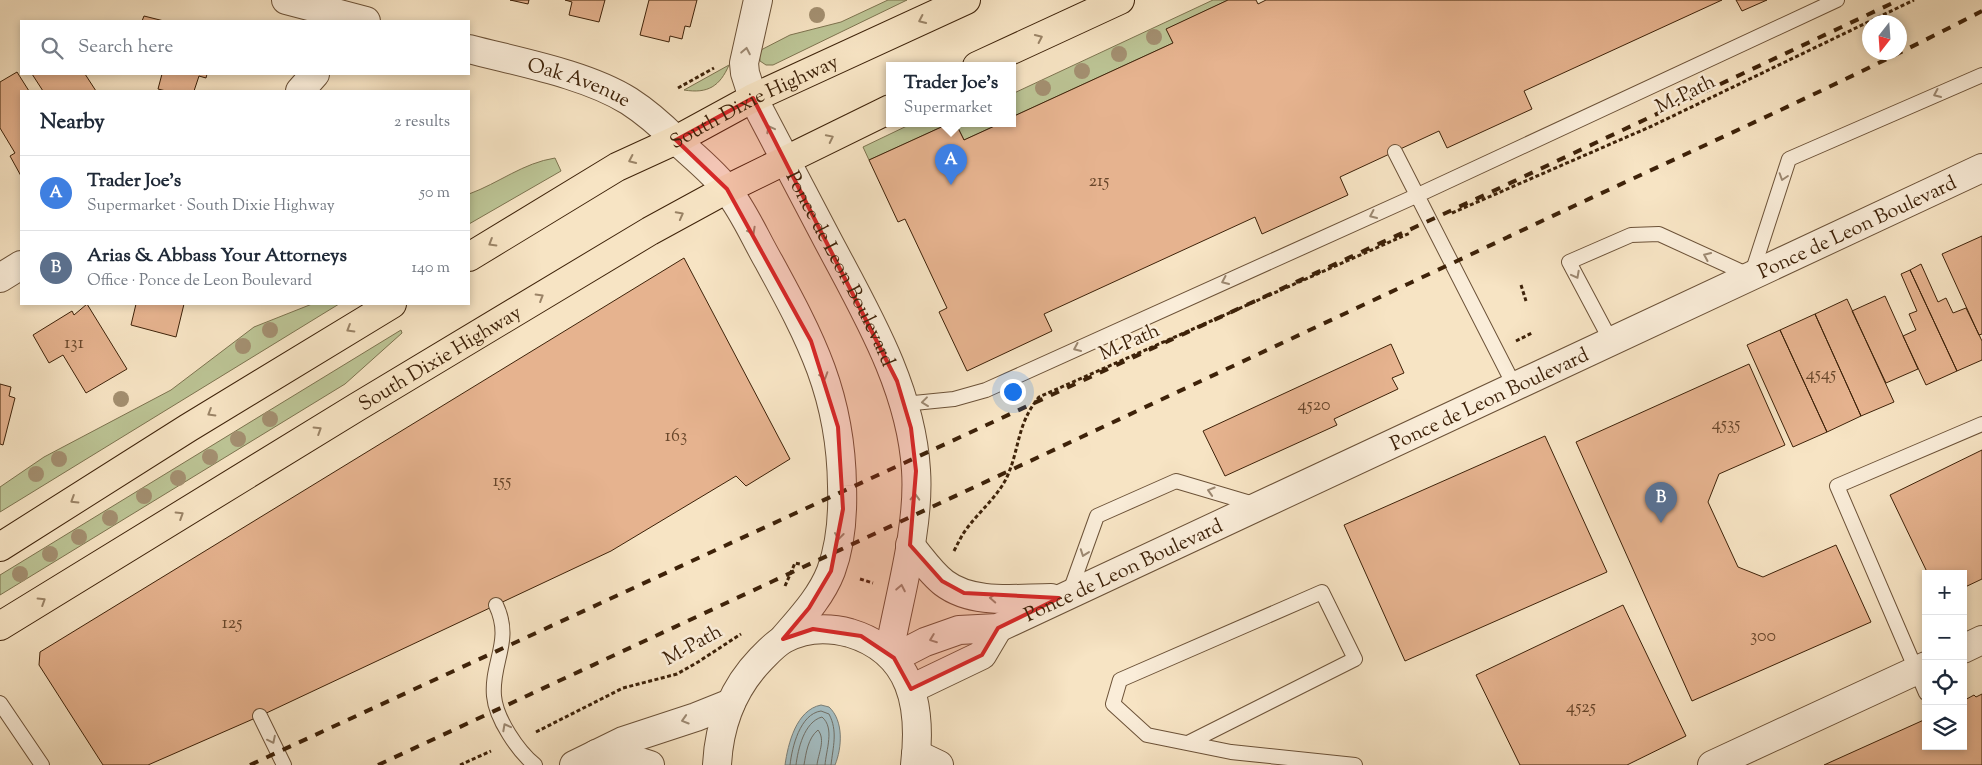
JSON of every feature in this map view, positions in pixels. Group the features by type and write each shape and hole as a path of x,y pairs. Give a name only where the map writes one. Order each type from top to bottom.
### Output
{"highway":[{"name":"South Dixie Highway","path":"470,256 617,167 676,140 753,98 966,0"},
{"path":"986,62 1120,0"},
{"name":"South Dixie Highway","path":"0,626 650,230 786,159 886,111"},
{"path":"0,547 188,428 390,305"}],"street":[{"path":"286,0 335,17 358,20"},
{"name":"Ponce de Leon Boulevard","path":"758,0 744,63 745,73 753,98 877,338 897,381 911,428 916,470 915,507 891,656"},
{"name":"Oak Avenue","path":"470,49 580,79 615,93 644,110 676,140"},
{"path":"301,90 314,75"},
{"path":"676,140 727,189 811,341 830,395 842,452 843,509 838,546 831,572 822,590 809,608 783,639 756,664 742,683 731,703 721,731 717,765"},
{"name":"Ponce de Leon Boulevard","path":"891,656 959,630 998,628 1982,168"},
{"path":"0,278 20,266"},
{"path":"910,545 942,581 964,594 977,597 1000,598 1064,596"},
{"path":"911,690 982,655 998,628"},
{"path":"783,639 813,630 843,631 860,636 891,656 904,673 911,690 923,761"},
{"path":"1967,647 1982,640"},
{"path":"1712,765 1922,677"},
{"path":"585,760 623,740 696,717 731,703"},
{"path":"585,760 628,758 650,765"}],"lane":[{"path":"904,404 954,399 986,390 1418,195 1837,0"},
{"path":"1611,341 1570,262 1631,234 1659,234 1752,276 1789,160 1982,75"},
{"path":"1395,152 1515,387"},
{"path":"1922,677 1837,486 1982,424"},
{"path":"1064,596 1097,516 1176,481 1258,505"},
{"path":"1188,743 1355,660 1322,592 1120,680 1113,704 1147,735 1231,752 1355,765"},
{"path":"496,605 503,628 503,640 498,662 494,698 503,724 519,749 535,765"},
{"path":"0,703 42,765"},
{"path":"260,716 284,765"}],"path":[{"name":"M-Path","path":"1467,207 1652,126 1914,0"},
{"path":"678,88 721,64"},
{"name":"M-Path","path":"952,556 964,534 999,492 1007,477 1022,422 1029,409 1039,398 1412,232"},
{"path":"1521,285 1526,301"},
{"path":"782,592 794,563 802,564"},
{"path":"853,578 882,585"},
{"name":"M-Path","path":"533,733 623,688 677,674 746,630"},
{"path":"460,765 493,750"}],"highlighted area":[{"path":"753,98 897,381 911,428 916,471 910,545 942,581 964,593 1059,598 998,628 982,655 911,689 894,658 861,636 813,629 783,639 809,608 831,571 843,509 838,427 811,341 727,189 676,140"}],"green space":[{"path":"888,0 907,0 773,65 766,65 760,61 759,51 790,35 841,22"},
{"path":"1213,0 1228,0 1167,29 1173,43 1016,115 1016,92"},
{"path":"729,65 722,78 712,87 700,91 684,90"},
{"path":"905,127 941,127 869,160 863,147"},
{"path":"958,127 992,127 964,140"},
{"path":"555,158 561,171 470,223 470,194 532,164"},
{"path":"309,305 337,305 0,512 0,487 44,457 171,390 254,327"},
{"path":"401,330 402,333 345,384 0,595 0,575"}],"water":[{"path":"821,705 829,707 834,713 839,727 840,743 835,765 785,765 788,747 799,721 812,708"}],"building":[{"path":"510,0 529,0 528,4"},
{"path":"565,0 605,0 599,22 569,15 572,2"},
{"path":"649,0 697,0 690,27 685,26 682,39 670,36 669,42 640,35"},
{"path":"1228,0 1256,0 1258,4 1266,0 1722,0 1524,91 1532,109 1447,148 1439,131 1340,177 1348,195 1262,234 1255,217 1044,314 1052,331 967,371 939,312 947,308 905,219 898,222 869,160 941,127 958,127 964,140 992,127 1016,127 1016,115 1173,43 1166,29"},
{"path":"1736,0 1767,0 1742,11"},
{"path":"144,16 160,20 142,20"},
{"path":"17,72 28,90 20,90 20,174 10,156 15,153 0,128 0,82"},
{"path":"33,75 86,75 95,90 42,90"},
{"path":"162,75 207,75 206,78 199,76 194,90 158,89"},
{"path":"1982,236 1982,334 1979,335 1942,254"},
{"path":"684,258 790,459 746,486 736,476 611,551 260,716 148,765 103,765 39,665 40,652"},
{"path":"1921,264 1938,302 1946,298 1953,313 1966,308 1982,341 1982,360 1957,371 1910,270"},
{"path":"1910,270 1957,371 1926,385 1903,336 1916,330 1909,314 1917,311 1901,274"},
{"path":"1885,296 1918,369 1886,383 1852,311"},
{"path":"1847,299 1894,402 1861,416 1815,314"},
{"path":"88,305 127,369 86,393 63,355 49,363 33,335 72,311 74,315"},
{"path":"136,305 184,305 176,337 131,325"},
{"path":"1815,314 1861,416 1827,432 1780,330"},
{"path":"1780,330 1827,432 1793,447 1747,345"},
{"path":"1391,344 1404,373 1392,378 1398,389 1334,419 1337,425 1225,476 1203,431"},
{"path":"1749,364 1785,445 1719,474 1708,502 1738,567 1763,577 1836,545 1871,622 1692,701 1576,442"},
{"path":"0,384 11,387 9,396 15,398 3,445 0,444"},
{"path":"1545,436 1607,572 1405,661 1344,525"},
{"path":"1982,450 1982,579 1967,586 1967,570 1926,570 1890,495"},
{"path":"1623,605 1686,736 1627,765 1520,765 1476,675"},
{"path":"1982,694 1982,765 1824,765 1922,721 1922,750 1967,750 1967,699 1974,695 1976,697"}],"railway":[{"path":"250,765 1489,193 1899,0"},
{"path":"378,765 1746,126 1982,11"}],"place":[{"name":"Trader Joe's","path":"951,185"},
{"name":"Arias & Abbass Your Attorneys","path":"1661,523"}]}
